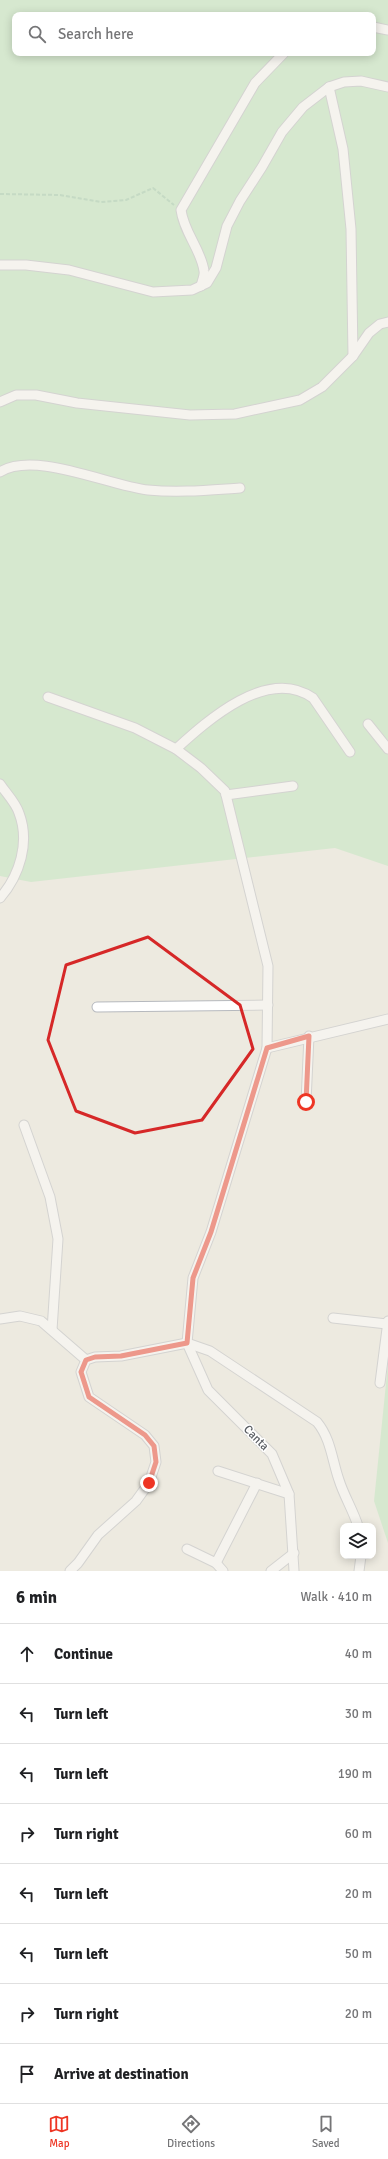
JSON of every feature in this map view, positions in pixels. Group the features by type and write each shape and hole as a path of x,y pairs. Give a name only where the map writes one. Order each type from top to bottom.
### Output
{"street":[{"path":"376,28 388,30"},
{"path":"201,286 204,272 199,255 187,233 181,210 255,84 281,56"},
{"path":"0,265 26,265 69,270 153,292 192,290 201,286 207,283 216,268 227,226 240,200 262,167 282,132 303,107 329,87 344,82 361,81 388,87"},
{"path":"329,87 344,149 351,229 353,356"},
{"path":"0,402 16,395 36,395 77,403 190,415 235,414 300,400 322,387 353,356 369,333 380,324 388,322"},
{"path":"0,472 14,467 42,464 146,490 176,492 240,488"},
{"path":"176,749 196,730 248,695 260,691 296,690 305,692 313,698 350,752"},
{"path":"48,697 135,728 176,749 201,768 225,791 268,966 267,1048 211,1232 193,1278 187,1343"},
{"path":"368,724 388,749"},
{"path":"0,784 19,812 25,836 17,870 0,898"},
{"path":"226,795 293,786"},
{"path":"97,1007 268,1005"},
{"path":"267,1048 309,1036 388,1019"},
{"path":"306,1102 309,1036"},
{"path":"24,1125 50,1197 58,1239 52,1330"},
{"path":"0,1319 20,1316 41,1321 86,1360"},
{"path":"333,1318 387,1323 380,1383"},
{"path":"70,1571 78,1564 98,1535 136,1501 149,1483 156,1462 154,1446 145,1435 89,1397 81,1372 86,1360 95,1357 121,1356 187,1343 210,1351 317,1422 324,1431 339,1480 357,1523"},
{"name":"Canta","path":"187,1343 208,1390 272,1454 289,1494 294,1571"},
{"path":"218,1471 289,1494"},
{"path":"216,1563 257,1484"},
{"path":"187,1549 216,1563 223,1571"},
{"path":"271,1571 294,1553"},
{"path":"360,1571 361,1559"}],"path":[{"path":"0,194 60,195 101,202 126,200 153,188 181,210"}],"highlighted area":[{"path":"148,937 240,1005 253,1049 202,1120 135,1133 76,1111 48,1040 66,965"}],"green space":[{"path":"0,0 388,0 388,866 335,848 31,882 0,876"},
{"path":"388,1364 388,1543 374,1501"}],"route":[{"path":"149,1483 156,1462 154,1446 145,1435 89,1397 83,1383 81,1372 86,1360 95,1357 121,1356 187,1343 191,1286 193,1278 211,1232 267,1048 309,1036 306,1102"}]}
